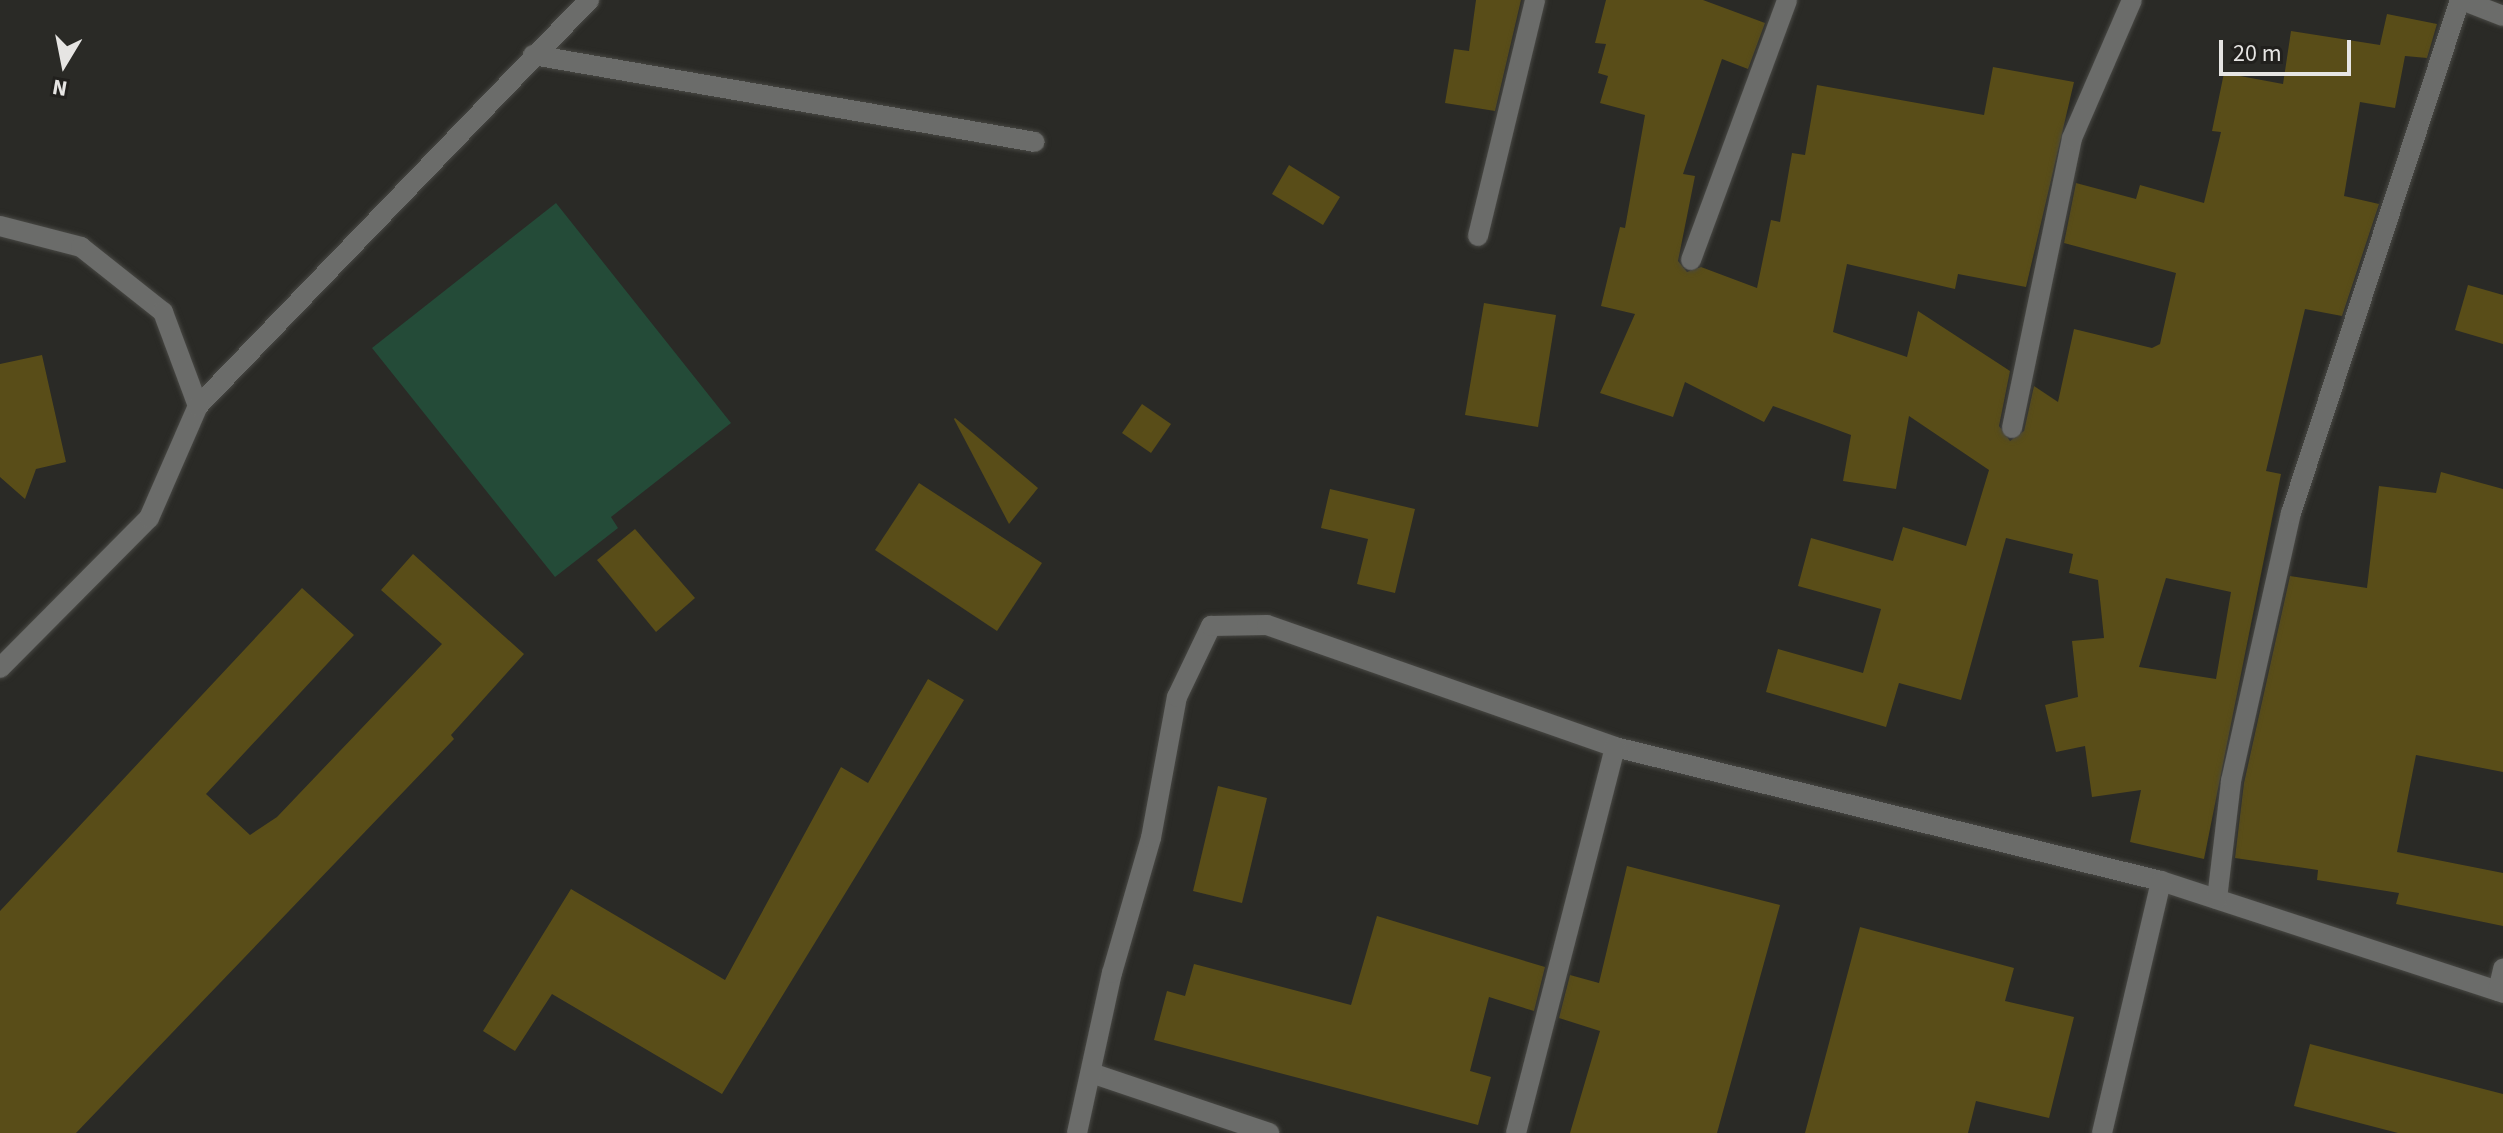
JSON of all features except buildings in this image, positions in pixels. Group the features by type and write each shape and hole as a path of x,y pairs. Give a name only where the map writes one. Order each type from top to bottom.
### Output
{"street":[{"path":"0,668 149,518 198,406 589,0"},
{"path":"1478,236 1535,0"},
{"path":"1691,260 1787,0"},
{"path":"2012,428 2072,138 2132,0"},
{"path":"2217,899 2231,781 2291,513 2461,0 2503,16"},
{"path":"533,55 1035,142"},
{"path":"0,226 81,247 163,312 198,406"},
{"path":"1077,1133 1094,1074 1112,973 1151,838 1177,697 1211,626 1267,625 1615,747 2161,881 2500,992 2503,969"},
{"path":"1516,1133 1615,747"},
{"path":"2102,1133 2161,881"},
{"path":"1094,1074 1269,1133"}],"green space":[{"path":"556,203 731,423 611,517 618,528 555,577 372,348"}]}
